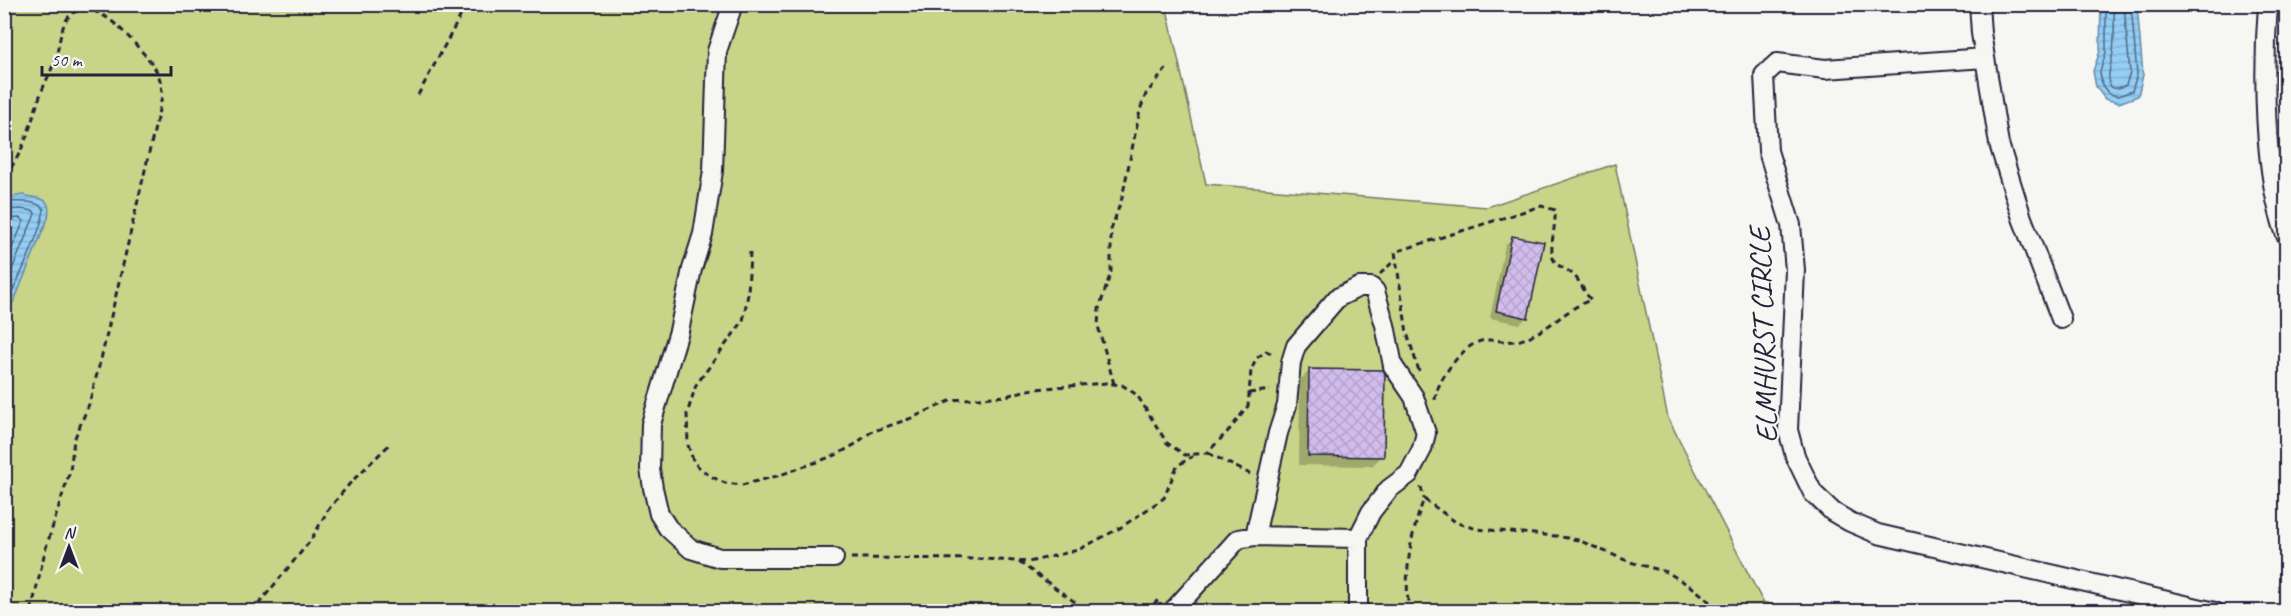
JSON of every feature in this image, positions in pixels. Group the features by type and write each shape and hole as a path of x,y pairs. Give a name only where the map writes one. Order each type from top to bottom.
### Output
{"street":[{"path":"733,4 717,51 713,171 703,234 692,269 679,331 651,424 650,469 653,488 659,514 668,528 691,549 720,558 834,558"},
{"path":"1979,4 1999,144 2022,218 2061,319"},
{"path":"2268,4 2265,51 2270,146 2278,214 2286,235"},
{"name":"ELMHURST CIRCLE","path":"1985,58 1825,69 1776,63 1764,75 1768,151 1791,225 1795,270 1788,430 1795,456 1813,493 1833,512 1878,534 2215,612"},
{"path":"1256,536 1278,434 1287,405 1291,362 1296,346 1337,298 1359,286 1371,287 1375,291 1385,325 1393,366 1414,397 1426,434 1422,450 1409,474 1383,497 1371,512 1358,538 1358,612"},
{"path":"1172,612 1238,539 1256,536 1358,538"}],"path":[{"path":"418,95 467,4"},
{"path":"4,176 18,158 26,140 55,62 66,20 80,10 97,11 103,14 119,27 154,66 162,80 162,98 102,355 88,404 74,440 70,471 45,551 31,612"},
{"path":"1113,384 1098,326 1099,309 1111,273 1111,230 1122,198 1140,110 1146,94 1166,69"},
{"path":"1420,376 1407,333 1395,252 1541,206 1555,210 1552,255 1556,265 1569,271 1581,282 1584,292 1591,300 1575,305 1544,330 1528,337 1514,342 1497,339 1477,342 1457,359 1438,384 1435,405"},
{"path":"750,252 748,294 743,321 696,386 687,414 688,445 694,464 710,476 725,483 742,485 760,482 836,455 871,432 909,419 952,400 1006,396 1027,390 1056,387 1113,384 1122,385 1137,395 1167,443 1185,455 1207,453 1267,485"},
{"path":"834,558 985,559 1029,562 1078,550 1103,538 1164,498 1177,465 1190,456 1207,453 1248,406 1251,370 1257,358 1266,351 1281,361"},
{"path":"1249,393 1269,391 1279,384"},
{"path":"1430,390 1435,397"},
{"path":"252,612 311,540 328,510 351,482 391,443"},
{"path":"1409,612 1407,568 1413,534 1424,499 1420,484"},
{"path":"1424,499 1458,523 1477,529 1578,540 1630,562 1667,572 1695,589 1721,612"},
{"path":"1017,561 1089,612"}],"green space":[{"path":"4,5 1166,5 1206,184 1487,207 1615,164 1668,418 1763,602 1793,611 5,611"}],"water":[{"path":"2101,5 2137,5 2143,75 2138,96 2119,103 2105,99 2096,87 2093,71 2100,51"},
{"path":"23,195 46,202 49,211 48,218 15,299 5,317 5,198"}],"building":[{"path":"1512,236 1544,242 1528,318 1496,311"},
{"path":"1309,369 1383,370 1385,374 1384,457 1308,456"}]}
